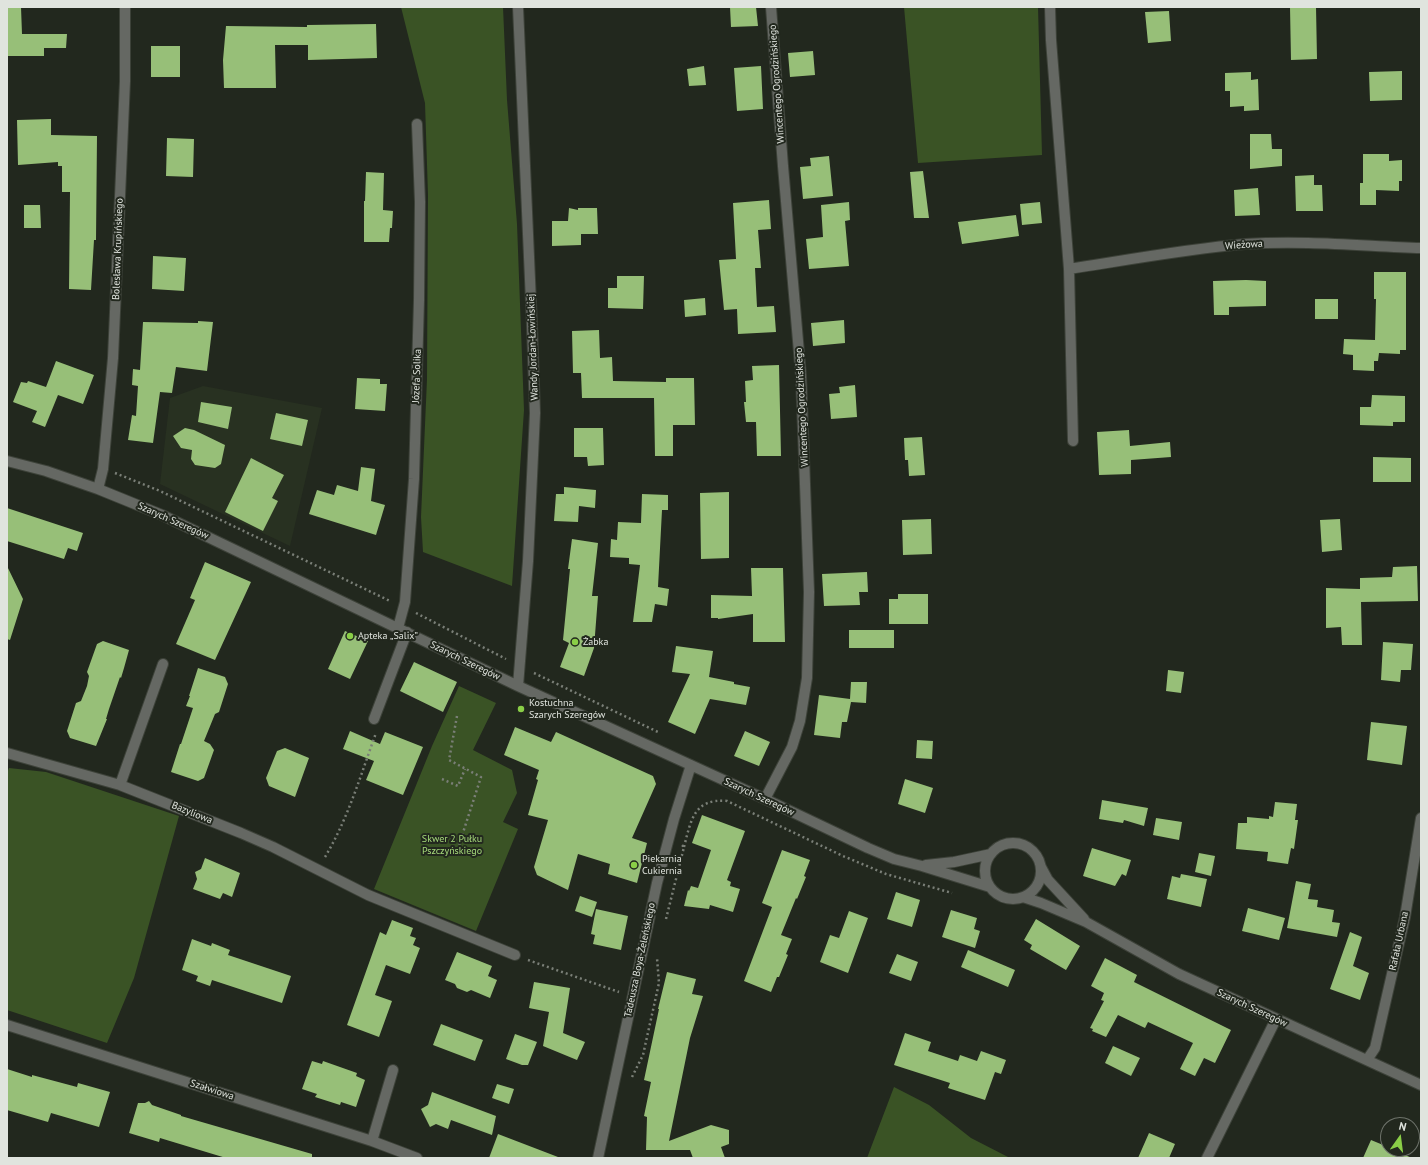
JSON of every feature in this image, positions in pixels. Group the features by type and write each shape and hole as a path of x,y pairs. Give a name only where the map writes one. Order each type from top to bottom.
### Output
{"street":[{"name":"Bolesława Krupińskiego","path":"98,490 104,469 114,358 124,88 125,7"},
{"name":"Wandy Jordan-Łowińskiej","path":"518,7 535,413 528,561 518,686"},
{"name":"Wincentego Ogrodzińskiego","path":"765,799 792,747 800,720 807,678 809,599 801,376 783,166 772,7"},
{"path":"1050,7 1051,40 1069,269 1073,441"},
{"name":"Józefa Solika","path":"374,719 402,630 405,602 414,471 420,293 420,202 417,124"},
{"name":"Wieżowa","path":"1069,269 1201,249 1246,244 1300,244 1421,248"},
{"name":"Szarych Szeregów","path":"7,461 46,471 162,515 518,686 765,799 868,848 894,859 990,887"},
{"path":"120,785 162,664"},
{"name":"Bazyliowa","path":"7,753 120,785 242,833 368,895 515,955"},
{"name":"Tadeusza Boya-Żeleńskiego","path":"598,1158 657,883 674,819 691,765"},
{"name":"Rafała Urbana","path":"1367,1060 1375,1048 1405,917 1421,818"},
{"path":"1013,843 1030,849 1037,857 1040,866 1040,875 1037,884 1031,892 1023,897 1013,899 1004,898 990,887 986,879 986,862 997,848 1004,844 1013,843"},
{"name":"Szarych Szeregów","path":"922,866 954,862 991,854"},
{"name":"Szarych Szeregów","path":"1040,866 1048,880 1086,922"},
{"name":"Szarych Szeregów","path":"1023,897 1042,903 1086,922 1179,974 1421,1084"},
{"path":"1207,1158 1276,1019"},
{"name":"Szałwiowa","path":"7,1025 372,1141 417,1158"},
{"path":"372,1141 393,1070"}],"path":[{"path":"104,469 160,490 378,596"},
{"path":"457,716 448,760 481,777 459,845"},
{"path":"318,870 335,840 377,731 374,719"},
{"path":"442,779 458,786 465,769"},
{"path":"684,847 690,824 702,806 710,801 727,801 843,856 886,874 952,893"},
{"path":"666,920 680,862"},
{"path":"515,955 619,992"},
{"path":"630,1084 632,1076 643,1055 659,983 657,958"}],"shaded area":[{"path":"203,386 322,408 290,546 160,484 170,398"}],"green space":[{"path":"401,7 503,7 507,100 517,224 524,410 512,586 423,552 421,517 427,379 428,195 425,103"},
{"path":"904,7 1038,7 1042,155 918,163"},
{"name":"Skwer 2 Pułku Pszczyńskiego","path":"459,686 496,703 473,750 512,770 517,793 503,822 518,829 476,931 374,889 432,746"},
{"path":"9,768 46,772 179,816 134,978 107,1043 7,1010 7,773"},
{"path":"894,1087 929,1105 971,1138 1010,1158 867,1158"}],"building":[{"path":"7,7 21,7 22,34 67,34 66,48 44,48 44,56 7,56"},
{"path":"730,7 756,7 758,26 731,27"},
{"path":"1290,7 1316,7 1317,59 1291,60"},
{"path":"1169,11 1171,41 1148,43 1145,12"},
{"path":"376,24 377,58 308,60 308,45 275,45 276,88 224,88 223,60 226,26 307,27 307,25"},
{"path":"151,46 180,46 180,77 151,77"},
{"path":"813,51 815,75 790,77 788,53"},
{"path":"704,66 706,85 689,86 687,69"},
{"path":"761,66 763,109 737,111 734,68"},
{"path":"1402,71 1402,100 1370,101 1369,72"},
{"path":"1251,72 1251,80 1258,79 1259,110 1244,111 1244,106 1230,107 1230,91 1225,91 1225,73"},
{"path":"51,119 51,135 97,136 96,240 94,240 91,290 69,289 70,192 62,192 62,166 58,166 58,162 18,165 17,120"},
{"path":"1250,134 1271,134 1272,149 1282,149 1282,166 1250,169"},
{"path":"167,138 194,139 193,177 166,176"},
{"path":"1363,154 1389,154 1389,161 1402,160 1402,181 1399,181 1399,191 1376,190 1376,205 1360,205 1360,183 1363,183"},
{"path":"829,156 833,196 803,199 800,167 811,166 810,158"},
{"path":"923,171 929,218 914,218 910,172"},
{"path":"366,172 384,173 383,210 393,211 389,242 364,242"},
{"path":"1314,175 1314,185 1322,185 1323,211 1296,211 1295,176"},
{"path":"1258,188 1260,215 1235,216 1234,190"},
{"path":"769,200 771,229 758,230 761,268 755,268 757,307 774,306 776,332 738,334 737,309 724,310 719,260 736,259 733,203"},
{"path":"849,202 850,220 845,221 849,266 809,269 806,239 823,237 821,205"},
{"path":"1040,202 1042,223 1022,225 1020,204"},
{"path":"24,205 40,205 41,228 24,228"},
{"path":"569,208 578,210 578,208 597,208 598,234 581,234 581,245 552,246 552,221 568,221"},
{"path":"1016,215 1019,236 962,244 958,222"},
{"path":"153,256 186,258 184,291 152,289"},
{"path":"1374,272 1406,272 1406,350 1400,350 1400,354 1379,353 1378,361 1374,361 1374,371 1353,370 1353,355 1343,354 1344,339 1375,340 1376,299 1374,299"},
{"path":"617,276 644,276 643,309 608,308 608,288 617,288"},
{"path":"1213,281 1266,281 1266,306 1229,307 1229,315 1214,315"},
{"path":"705,298 706,315 685,317 684,300"},
{"path":"1315,299 1338,299 1338,319 1315,319"},
{"path":"844,320 845,343 813,346 811,323"},
{"path":"198,321 213,322 207,371 176,367 172,393 160,392 153,443 128,440 132,415 136,416 138,386 132,385 133,369 140,370 143,322 198,323"},
{"path":"599,330 600,358 612,357 613,381 666,382 666,378 694,378 695,425 673,425 673,456 655,456 654,398 582,398 581,373 573,373 572,331"},
{"path":"56,361 94,375 83,404 58,395 45,427 32,422 37,411 13,402 21,382 27,383 28,381 46,387"},
{"path":"779,365 781,456 757,456 756,422 746,422 744,402 746,402 745,381 753,380 752,366"},
{"path":"357,378 380,379 380,384 387,384 385,411 355,409"},
{"path":"855,385 857,417 831,419 829,394 840,393 839,387"},
{"path":"1372,395 1405,396 1405,422 1393,422 1393,426 1360,425 1360,407 1371,407"},
{"path":"201,402 232,407 228,429 198,422"},
{"path":"276,413 308,420 302,446 270,439"},
{"path":"185,428 194,430 225,445 221,464 215,468 195,465 191,459 192,450 181,448 173,436"},
{"path":"574,428 603,428 604,465 588,466 587,457 574,457"},
{"path":"1129,430 1130,446 1170,442 1171,457 1131,460 1131,474 1099,475 1097,432"},
{"path":"922,437 925,475 909,476 908,460 905,460 904,438"},
{"path":"1373,457 1411,458 1411,482 1373,482"},
{"path":"251,458 284,475 272,498 278,501 263,531 225,512"},
{"path":"361,467 375,469 371,501 385,505 376,535 309,514 317,490 334,495 337,485 358,491"},
{"path":"564,487 596,490 595,508 579,506 578,522 554,521 556,494 564,494"},
{"path":"729,492 729,558 701,559 700,493"},
{"path":"642,494 668,495 668,510 662,510 658,587 669,589 667,606 655,604 652,622 633,622 640,565 629,564 629,558 610,557 611,539 617,540 618,522 641,523"},
{"path":"7,508 83,533 77,551 68,548 64,559 7,541"},
{"path":"931,519 932,554 903,555 902,520"},
{"path":"1340,519 1342,550 1322,552 1320,520"},
{"path":"572,539 598,543 592,596 598,596 594,648 584,676 560,667 569,643 563,640 570,569 568,569"},
{"path":"205,562 251,582 215,660 176,644 195,600 190,598"},
{"path":"7,566 23,599 10,640 7,639"},
{"path":"1417,566 1418,601 1361,602 1362,645 1342,645 1341,627 1326,628 1326,588 1360,589 1360,578 1392,577 1393,567"},
{"path":"751,568 783,568 785,642 753,642 753,614 718,619 711,618 711,595 752,596"},
{"path":"867,572 868,592 859,592 860,605 824,606 822,574"},
{"path":"898,594 928,594 928,624 889,624 889,599 898,599"},
{"path":"849,630 894,630 894,648 849,648"},
{"path":"345,631 368,641 350,679 328,669"},
{"path":"103,641 129,650 107,719 96,746 70,738 67,731 76,703 81,701 87,686 89,676 87,672 97,644"},
{"path":"1383,642 1413,644 1411,670 1401,670 1400,682 1381,680"},
{"path":"676,646 713,651 709,677 750,687 746,705 710,699 695,734 668,722 690,674 672,672"},
{"path":"414,662 457,682 443,712 400,691"},
{"path":"198,668 225,677 228,684 219,712 215,714 204,741 210,744 214,750 204,778 198,781 171,772 193,708 186,706"},
{"path":"1168,670 1184,672 1181,693 1166,691"},
{"path":"851,682 867,682 866,703 851,702 847,722 842,722 840,738 814,735 819,695 850,699"},
{"path":"1371,722 1407,726 1402,765 1367,760"},
{"path":"515,727 551,742 556,732 653,776 656,784 632,838 647,843 637,883 608,874 610,864 578,854 568,890 537,875 534,867 548,820 528,815 538,780 536,779 539,770 504,755"},
{"path":"350,731 380,744 385,732 423,747 403,795 366,780 374,761 343,749"},
{"path":"745,731 770,742 759,766 734,756"},
{"path":"917,740 933,741 932,759 916,758"},
{"path":"285,748 309,758 295,797 269,786 266,778 277,751"},
{"path":"905,779 933,788 925,813 898,804"},
{"path":"1102,800 1148,808 1144,826 1124,820 1123,823 1099,819"},
{"path":"1275,802 1297,804 1295,820 1298,820 1294,849 1291,848 1288,864 1267,861 1268,852 1236,849 1238,823 1247,823 1247,817 1269,819 1269,816 1273,817"},
{"path":"702,815 745,831 727,880 731,882 730,886 740,889 733,912 710,905 709,909 684,906 688,890 689,891 691,886 698,888 711,850 692,843"},
{"path":"1156,818 1182,822 1179,840 1153,835"},
{"path":"1092,848 1131,860 1126,876 1122,874 1115,886 1083,876"},
{"path":"782,850 810,860 804,876 806,877 781,935 792,939 786,954 788,955 771,992 744,981 772,907 762,903"},
{"path":"1199,853 1215,856 1211,876 1195,872"},
{"path":"205,858 240,873 232,897 223,893 220,899 193,889 197,879 195,872 201,869"},
{"path":"1181,874 1207,879 1201,907 1167,899 1172,876 1180,878"},
{"path":"1296,881 1311,884 1308,899 1318,900 1317,907 1334,910 1332,922 1340,923 1337,937 1287,928"},
{"path":"896,892 920,900 912,927 887,919"},
{"path":"580,896 597,902 592,917 575,911"},
{"path":"1248,908 1285,918 1279,940 1242,931"},
{"path":"596,909 628,916 621,950 593,944 595,935 591,934"},
{"path":"951,910 977,918 974,929 980,931 975,948 942,937"},
{"path":"849,911 868,918 848,973 820,962 830,935 839,938"},
{"path":"1036,919 1080,946 1066,970 1030,949 1032,945 1024,940"},
{"path":"392,920 413,928 410,936 416,938 413,945 420,948 410,974 386,965 375,995 392,1001 379,1037 347,1025 380,932 386,935"},
{"path":"1350,932 1362,937 1353,966 1369,973 1360,1000 1330,989"},
{"path":"192,939 211,946 212,943 230,950 228,955 291,976 282,1003 212,980 210,986 196,981 198,976 182,970"},
{"path":"968,950 1015,970 1008,987 961,967"},
{"path":"457,952 492,966 488,976 497,980 490,998 471,990 467,992 457,988 455,984 445,980"},
{"path":"897,954 918,962 911,981 889,973"},
{"path":"1105,958 1137,975 1134,982 1231,1030 1215,1063 1204,1058 1195,1076 1180,1069 1193,1043 1148,1022 1145,1028 1118,1015 1106,1037 1092,1031 1093,1029 1090,1028 1104,1001 1101,1000 1104,993 1091,986"},
{"path":"667,972 696,979 692,994 703,996 690,1038 669,1141 711,1125 729,1130 729,1144 721,1147 725,1158 693,1158 690,1150 646,1150 647,1117 644,1116 651,1082 644,1080"},
{"path":"534,982 570,988 563,1033 585,1042 577,1060 543,1046 549,1012 529,1008"},
{"path":"441,1024 483,1040 475,1061 433,1045"},
{"path":"905,1033 931,1042 928,1051 958,1061 960,1055 977,1061 981,1051 1006,1060 1001,1074 995,1072 985,1100 948,1088 950,1083 894,1065"},
{"path":"515,1034 537,1042 528,1065 522,1065 506,1059"},
{"path":"1113,1046 1140,1058 1131,1076 1105,1063"},
{"path":"312,1061 322,1064 323,1061 357,1073 356,1076 365,1080 356,1107 341,1102 340,1105 315,1097 317,1094 302,1089"},
{"path":"7,1069 32,1077 32,1075 77,1087 78,1083 110,1092 99,1127 51,1113 48,1122 7,1110"},
{"path":"497,1084 514,1089 509,1104 492,1098"},
{"path":"432,1092 496,1116 492,1135 451,1120 448,1129 436,1124 430,1127 421,1109 428,1105"},
{"path":"149,1101 152,1105 181,1116 312,1154 312,1158 226,1158 160,1138 159,1142 129,1133 138,1103 145,1103"},
{"path":"1149,1133 1175,1144 1169,1158 1138,1158"},
{"path":"498,1134 558,1157 558,1158 489,1158"},
{"path":"1371,1140 1380,1144 1380,1157 1412,1158 1363,1158"}],"place":[{"name":"Apteka „Salix”","path":"350,636"},
{"name":"Żabka","path":"575,642"},
{"name":"Kostuchna Szarych Szeregów","path":"521,709"},
{"name":"Piekarnia Cukiernia","path":"634,865"}]}
